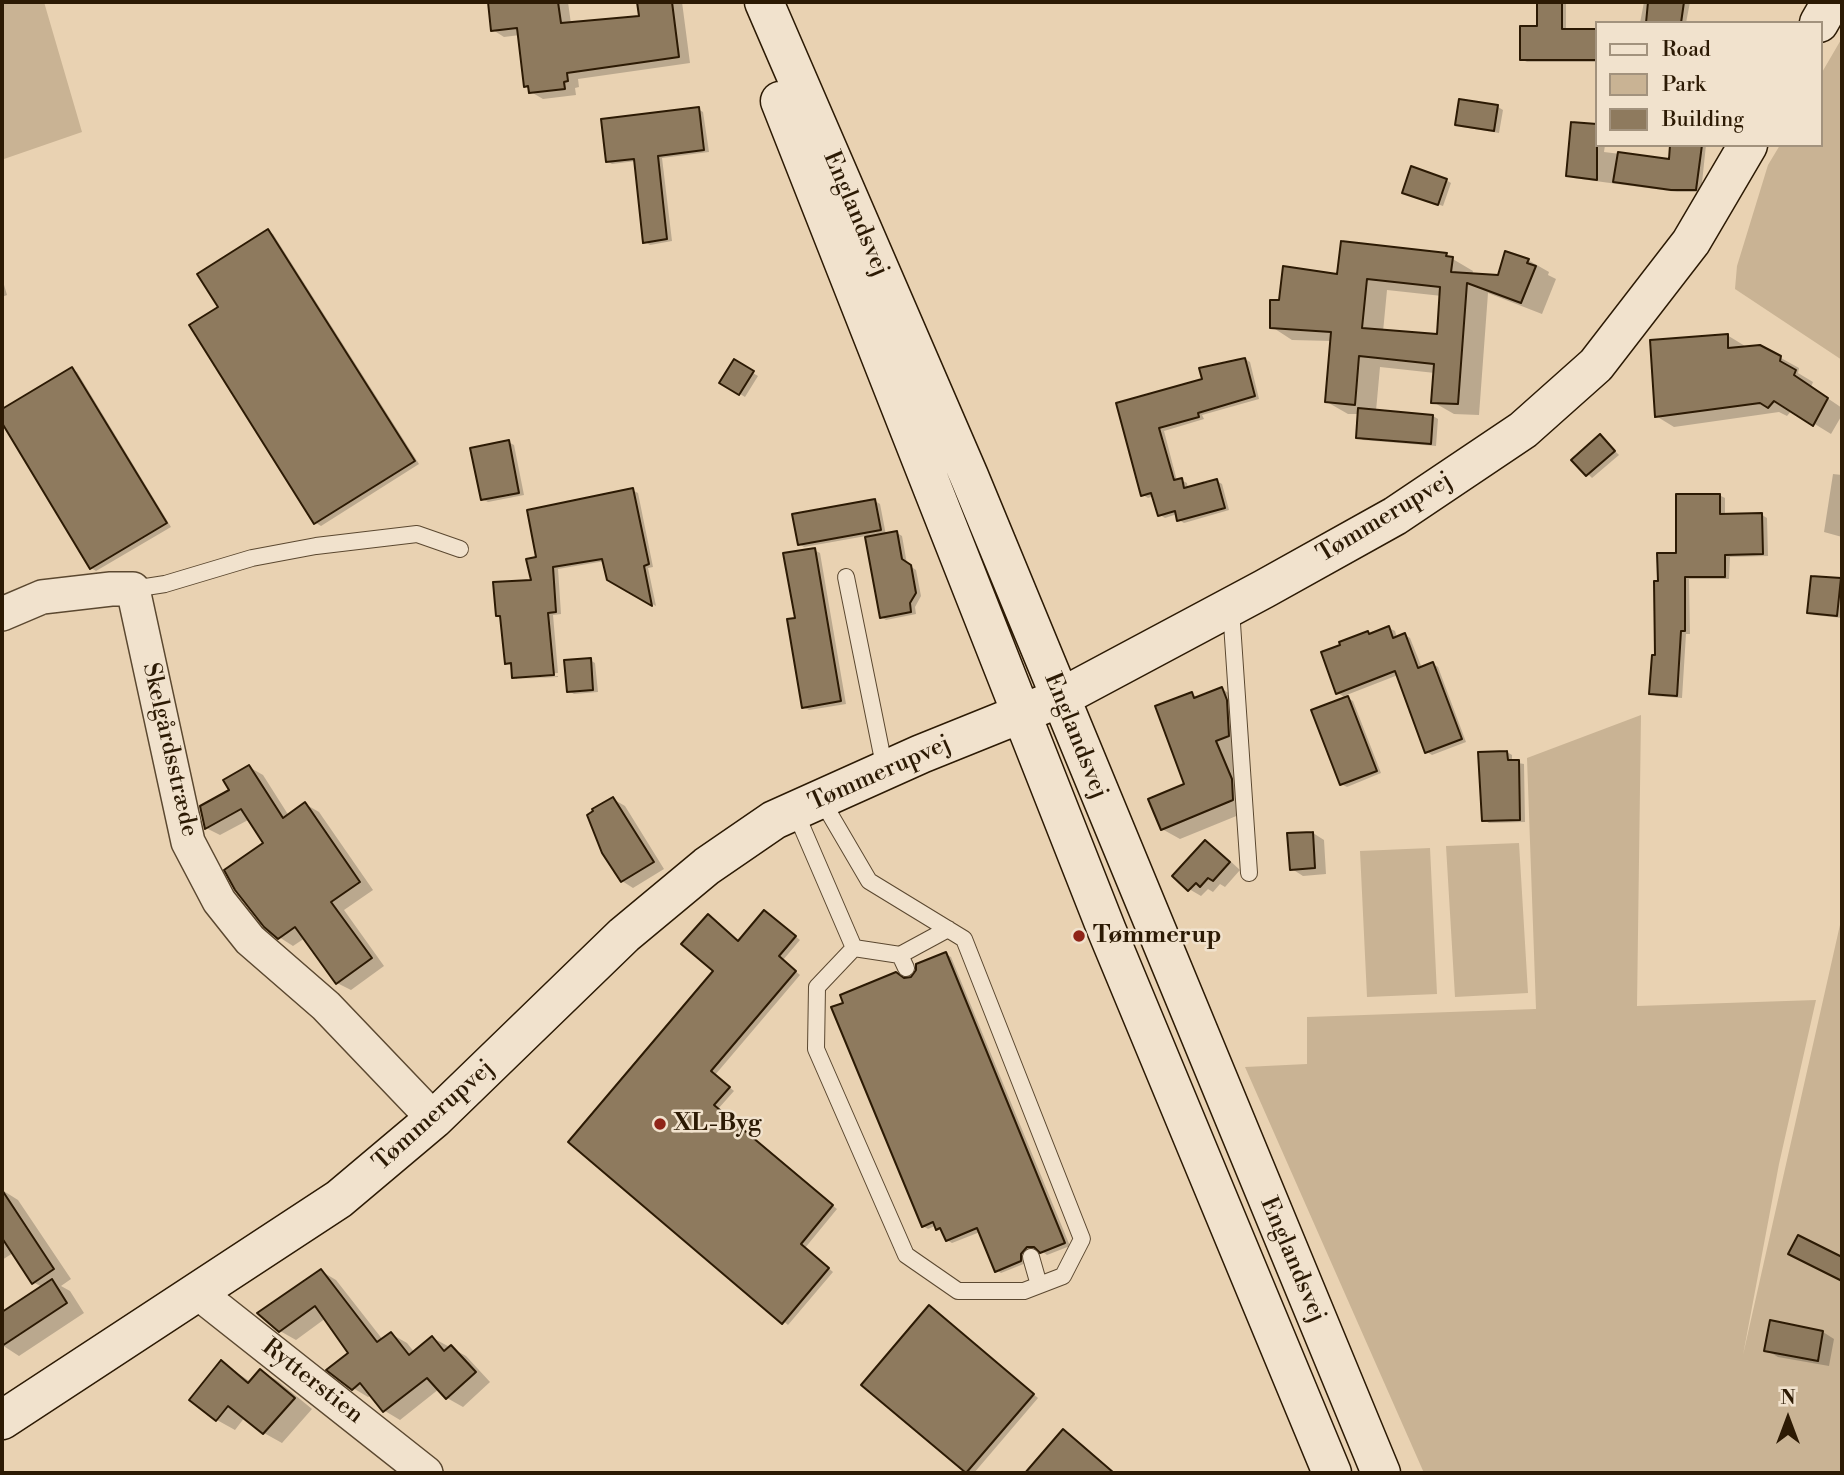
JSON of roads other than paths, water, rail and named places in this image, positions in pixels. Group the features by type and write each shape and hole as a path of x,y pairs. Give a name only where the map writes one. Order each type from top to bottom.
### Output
{"main road":[{"name":"Englandsvej","path":"740,2 1107,931 1332,1473"},
{"name":"Englandsvej","path":"764,2 969,476 1381,1473"},
{"path":"1820,21 1831,2"},
{"name":"Tømmerupvej","path":"2,1420 339,1199 434,1119 624,935 707,866 774,820 885,770 1060,698 1395,516 1523,430 1598,361 1691,242 1747,147"}],"street":[{"path":"2,614 42,597 132,589"},
{"name":"Skelgårdsstræde","path":"132,589 188,842 219,901 250,940 326,1006 434,1119"},
{"name":"Rytterstien","path":"197,1292 426,1473"}],"lane":[{"path":"132,589 165,584 252,558 329,544 417,534 460,549"},
{"path":"846,578 885,770"},
{"path":"1231,606 1249,873"},
{"path":"808,805 869,881 964,939 1082,1238 1063,1276 1024,1291 958,1291 906,1255 816,1049 817,987 854,948"},
{"path":"808,805 854,948"},
{"path":"854,948 903,962 948,929"},
{"path":"1031,1257 1039,1285"}],"place":[{"name":"Tømmerup","path":"1079,936"},
{"name":"XL-Byg","path":"660,1124"}]}
